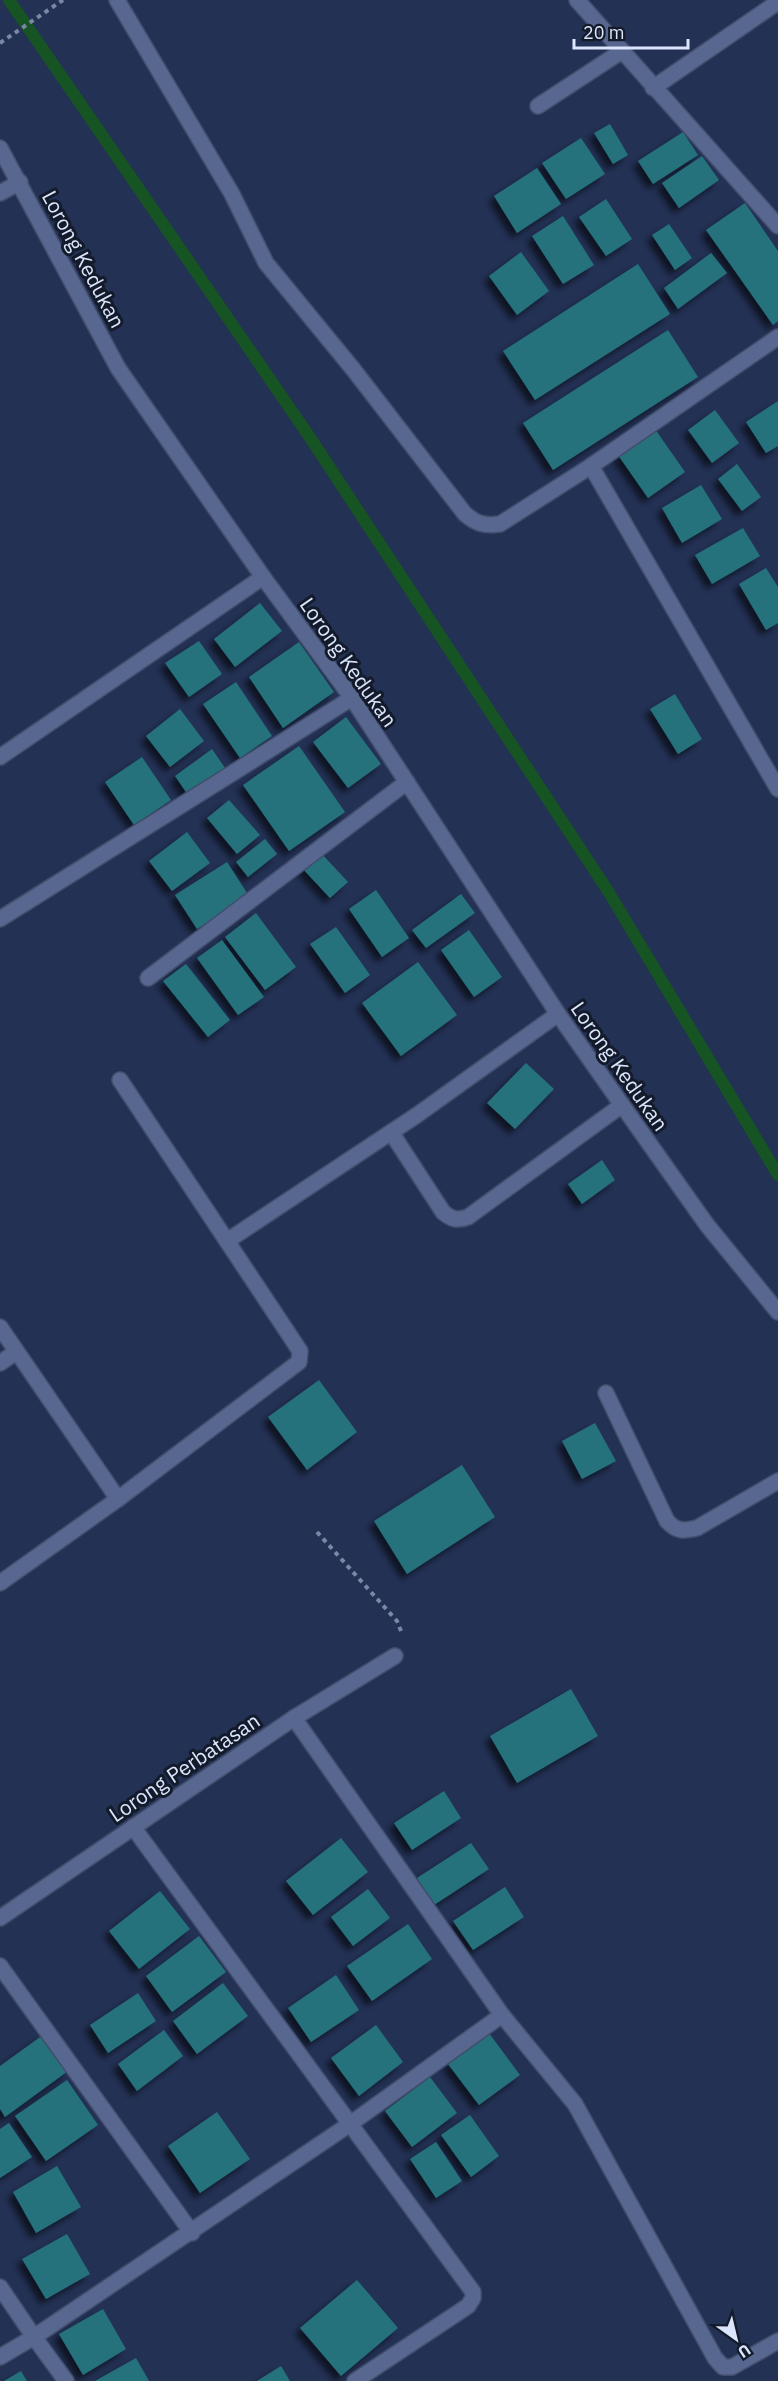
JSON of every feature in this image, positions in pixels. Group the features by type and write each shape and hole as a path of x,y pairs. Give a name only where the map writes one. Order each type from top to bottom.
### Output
{"street":[{"path":"117,0 232,194 266,263 389,415 465,514 476,523 485,526 500,524 591,466 778,337"},
{"path":"577,0 778,226"},
{"path":"653,88 778,2"},
{"path":"538,106 622,51"},
{"name":"Lorong Kedukan","path":"0,148 118,368 263,577 352,698 558,1014 681,1190 778,1312"},
{"path":"0,193 20,182"},
{"path":"591,466 778,789"},
{"path":"0,757 263,577"},
{"path":"0,919 352,698"},
{"path":"148,978 407,782"},
{"path":"227,1241 391,1132 558,1014"},
{"path":"0,1583 118,1499 299,1362 300,1351 120,1080"},
{"path":"391,1132 443,1212 450,1218 461,1220 622,1105"},
{"path":"0,1327 118,1499"},
{"path":"0,1363 16,1352"},
{"path":"606,1394 667,1521 678,1530 697,1528 778,1481"},
{"name":"Lorong Perbatasan","path":"0,1918 294,1718 395,1656"},
{"path":"294,1718 502,2015 575,2104 715,2358 723,2367 732,2367 778,2341"},
{"path":"133,1827 474,2294 468,2306 355,2381"},
{"path":"0,1966 192,2232"},
{"path":"0,2357 192,2232 350,2124 502,2015"},
{"path":"0,2288 66,2381"}],"path":[{"path":"0,43 63,0"},
{"path":"316,1532 397,1621 403,1640 395,1656"}],"building":[{"path":"610,124 628,155 613,164 594,133"},
{"path":"683,132 698,155 653,184 638,161"},
{"path":"581,138 605,174 566,199 542,163"},
{"path":"702,156 719,180 679,208 662,183"},
{"path":"537,168 561,204 517,233 494,196"},
{"path":"606,199 632,239 606,256 579,217"},
{"path":"745,203 778,251 778,321 773,325 706,230"},
{"path":"563,216 594,265 563,284 532,236"},
{"path":"669,224 692,258 675,270 652,235"},
{"path":"521,252 549,291 517,315 489,276"},
{"path":"711,253 727,273 678,309 664,288"},
{"path":"638,264 670,314 535,400 503,351"},
{"path":"668,330 698,377 553,470 523,423"},
{"path":"778,401 778,446 766,453 746,422"},
{"path":"715,410 739,443 712,463 688,430"},
{"path":"655,429 685,472 648,498 618,455"},
{"path":"737,464 761,497 742,511 718,479"},
{"path":"701,485 722,519 682,543 662,508"},
{"path":"743,528 760,556 712,584 695,555"},
{"path":"766,568 778,587 778,623 766,630 739,584"},
{"path":"260,603 282,631 235,667 214,639"},
{"path":"199,641 222,674 189,697 165,663"},
{"path":"299,642 334,692 283,728 249,677"},
{"path":"236,682 272,736 240,758 203,704"},
{"path":"675,694 702,739 678,754 650,709"},
{"path":"180,709 204,741 170,767 146,736"},
{"path":"346,717 381,764 348,788 313,742"},
{"path":"299,746 345,812 289,851 243,785"},
{"path":"212,749 225,768 188,795 175,776"},
{"path":"142,757 171,800 134,825 105,782"},
{"path":"229,800 260,835 237,854 207,818"},
{"path":"187,832 210,863 172,891 149,861"},
{"path":"265,839 277,854 248,877 236,862"},
{"path":"320,852 348,882 330,898 302,868"},
{"path":"227,862 249,896 197,929 175,895"},
{"path":"376,890 409,938 382,957 349,909"},
{"path":"461,894 475,913 426,948 412,930"},
{"path":"256,913 296,967 265,990 225,937"},
{"path":"336,927 370,975 345,993 310,944"},
{"path":"469,930 502,977 474,997 441,950"},
{"path":"222,940 264,997 238,1015 197,958"},
{"path":"418,962 457,1015 401,1056 362,1003"},
{"path":"186,964 230,1020 208,1037 163,981"},
{"path":"526,1063 554,1089 515,1129 487,1103"},
{"path":"602,1160 615,1180 582,1204 568,1184"},
{"path":"319,1380 357,1432 307,1470 268,1417"},
{"path":"595,1423 616,1461 582,1479 562,1441"},
{"path":"462,1465 495,1517 407,1574 374,1521"},
{"path":"571,1689 598,1736 517,1783 490,1736"},
{"path":"444,1791 461,1818 412,1850 394,1823"},
{"path":"341,1838 368,1872 313,1915 286,1881"},
{"path":"471,1843 489,1869 434,1905 417,1878"},
{"path":"505,1887 524,1917 473,1950 453,1921"},
{"path":"368,1889 390,1918 353,1946 331,1917"},
{"path":"160,1891 190,1929 139,1969 109,1931"},
{"path":"408,1924 432,1959 372,2001 347,1966"},
{"path":"199,1936 226,1972 172,2012 146,1976"},
{"path":"336,1975 359,2010 311,2042 288,2008"},
{"path":"223,1983 248,2016 197,2054 173,2021"},
{"path":"138,1993 156,2021 108,2053 90,2025"},
{"path":"376,2025 403,2062 359,2096 331,2058"},
{"path":"164,2030 183,2056 137,2091 118,2064"},
{"path":"489,2033 520,2075 479,2105 448,2064"},
{"path":"43,2035 68,2071 5,2117 0,2109 0,2066"},
{"path":"430,2077 457,2113 412,2147 385,2111"},
{"path":"67,2080 98,2125 46,2161 15,2116"},
{"path":"217,2112 250,2159 200,2193 168,2146"},
{"path":"470,2115 499,2156 471,2177 441,2135"},
{"path":"9,2123 32,2157 0,2178 0,2129"},
{"path":"436,2142 462,2181 436,2198 410,2159"},
{"path":"57,2166 81,2207 36,2233 13,2192"},
{"path":"67,2234 90,2274 46,2299 22,2259"},
{"path":"357,2280 398,2328 341,2376 300,2328"},
{"path":"103,2309 126,2349 83,2375 59,2334"},
{"path":"136,2358 149,2381 95,2381"},
{"path":"281,2366 290,2381 257,2381"},
{"path":"21,2371 27,2381 4,2381"}],"waterway":[{"path":"9,0 309,436 608,891 778,1175"}]}
